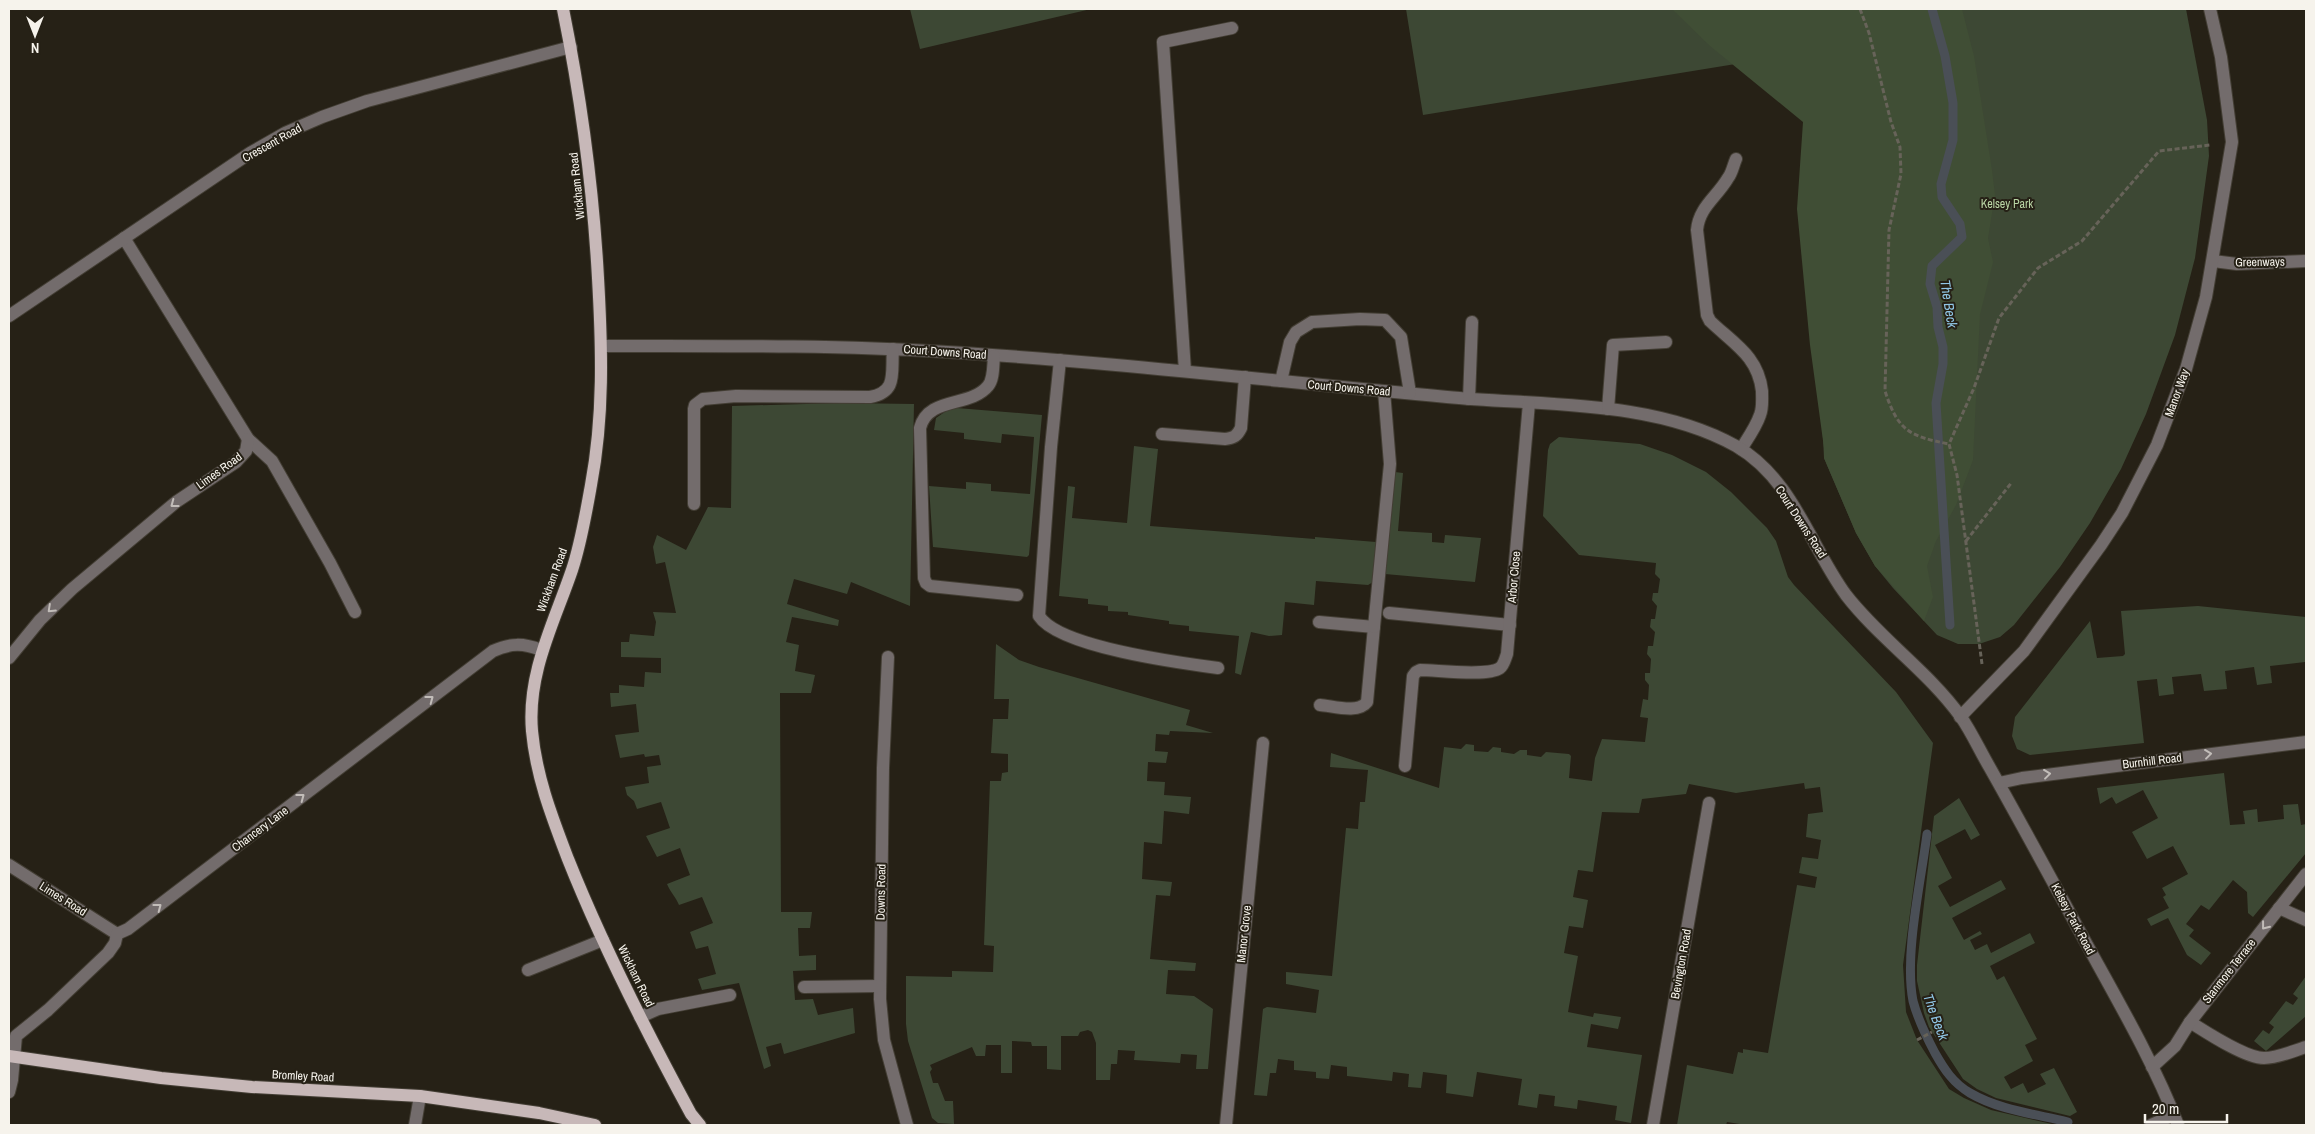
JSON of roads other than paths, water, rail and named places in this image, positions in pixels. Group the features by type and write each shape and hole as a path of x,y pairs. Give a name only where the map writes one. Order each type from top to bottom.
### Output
{"main road":[{"name":"Wickham Road","path":"563,9 571,47 591,185 602,346 601,416 591,486 573,568 542,650 534,683 532,729 536,758 546,798 556,827 603,940 640,1017 691,1114 700,1125"},
{"name":"Bromley Road","path":"11,1057 94,1070 252,1087 420,1096 539,1113 595,1125"}],"street":[{"name":"Manor Way","path":"1960,717 2007,669 2039,632 2101,545 2131,497 2157,445 2186,369 2204,306 2232,142 2221,57 2210,9"},
{"path":"1185,372 1163,42 1232,28"},
{"name":"Crescent Road","path":"9,316 250,153 285,133 367,101 571,47"},
{"path":"1736,159 1730,176 1710,199 1699,216 1697,230 1706,315 1714,325 1747,354 1754,364 1760,379 1762,408 1741,449"},
{"name":"Limes Road","path":"9,658 40,620 72,589 176,502 236,462 246,451 248,440 124,238"},
{"name":"Greenways","path":"2213,261 2237,264 2306,261"},
{"path":"1281,381 1290,342 1296,332 1312,322 1360,319 1385,320 1401,337 1410,393"},
{"path":"1468,399 1472,322"},
{"path":"1608,409 1614,345 1666,342"},
{"name":"Court Downs Road","path":"602,346 819,346 1060,360 1468,399 1608,409 1681,423 1741,449 1771,476 1791,502 1846,594 1909,658 1960,717"},
{"path":"694,504 694,409 698,401 736,396 870,397 882,395 890,385 893,349"},
{"path":"994,356 992,379 988,386 979,393 932,410 922,421 920,428 924,578 930,586 1017,596"},
{"path":"1060,360 1050,447 1038,616 1048,626 1100,647 1168,661 1218,668"},
{"path":"1162,434 1225,440 1233,438 1238,434 1240,428 1244,377"},
{"path":"1320,704 1357,708 1363,707 1367,702 1390,464 1384,391"},
{"name":"Arbor Close","path":"1405,766 1414,676 1416,672 1420,670 1487,672 1498,669 1503,665 1507,654 1529,403"},
{"path":"248,440 272,461 330,563 355,612"},
{"path":"1389,613 1510,625"},
{"path":"1319,622 1374,627"},
{"name":"Chancery Lane","path":"9,1092 12,1080 11,1057 16,1036 48,1010 108,953 115,943 118,934 128,929 493,651 514,644 525,644 542,650"},
{"name":"Downs Road","path":"888,657 883,768 880,986 884,1040 907,1125"},
{"name":"Kelsey Park Road","path":"1960,717 1999,784 2152,1067 2176,1120"},
{"name":"Burnhill Road","path":"1999,784 2022,778 2306,742"},
{"name":"Manor Grove","path":"1226,1125 1263,743"},
{"name":"Bevington Road","path":"1653,1125 1708,803"},
{"name":"Limes Road","path":"9,865 118,934"},
{"name":"Stanmore Terrace","path":"2152,1067 2175,1046 2190,1022 2306,874"},
{"path":"2280,908 2306,920"},
{"path":"528,970 603,940"},
{"path":"804,987 880,986"},
{"path":"640,1017 658,1009 730,995"},
{"path":"2190,1022 2214,1037 2256,1057 2270,1057 2306,1047"},
{"path":"415,1125 420,1096"},
{"path":"2151,1125 2176,1120"}],"waterway":[{"name":"The Beck","path":"1932,9 1945,56 1953,103 1953,140 1941,184 1942,197 1960,224 1962,237 1932,266 1930,284 1937,307 1938,327 1943,347 1943,364 1936,403 1950,625"},
{"name":"The Beck","path":"1927,834 1914,918 1911,983 1913,1001 1928,1040 1938,1059 1950,1075 1970,1093 2005,1108 2068,1122"}],"park label":[{"name":"Kelsey Park","path":"2007,204"}]}
